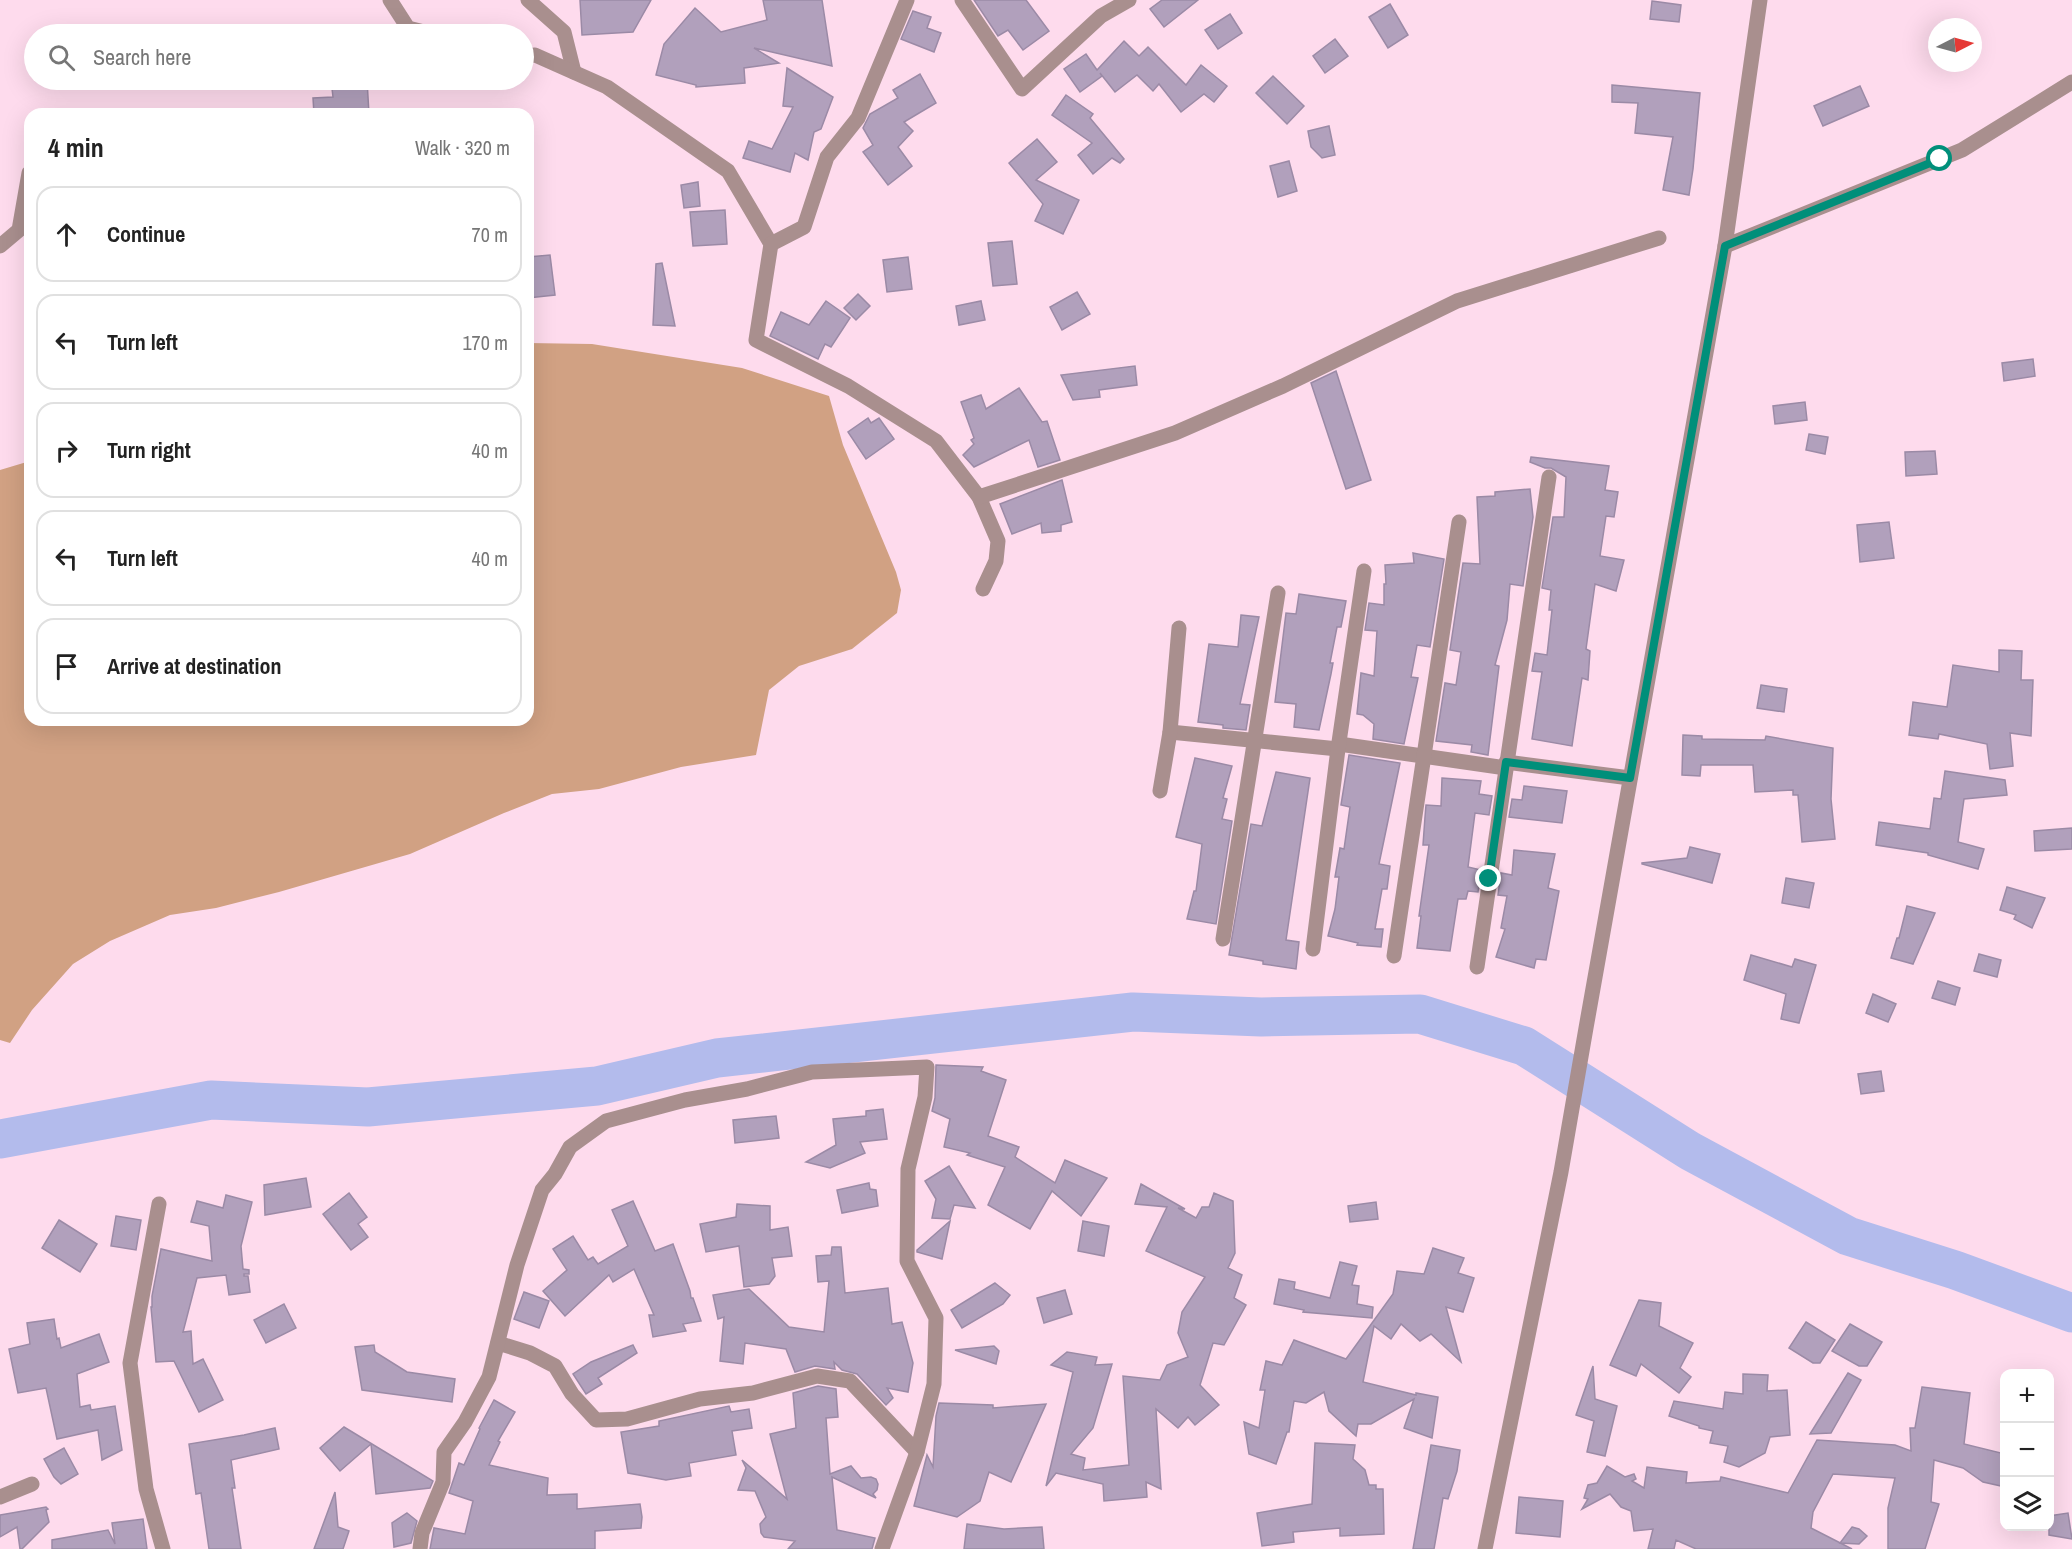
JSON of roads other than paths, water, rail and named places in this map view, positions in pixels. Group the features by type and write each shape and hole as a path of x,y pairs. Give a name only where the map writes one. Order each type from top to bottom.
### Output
{"street":[{"path":"390,0 405,24"},
{"path":"528,0 564,32 574,72"},
{"path":"771,244 804,227 827,157 858,118 907,0"},
{"path":"962,0 1022,89 1101,16 1129,0"},
{"path":"1485,1549 1561,1172 1587,1028 1725,246 1760,0"},
{"path":"534,55 607,87 728,171 771,244 756,340 848,386 936,441 979,498 998,541 996,561 982,589"},
{"path":"1725,246 1962,150 2072,82"},
{"path":"0,246 19,230 24,198"},
{"path":"979,498 1175,433 1283,386 1457,301 1659,238"},
{"path":"1477,967 1549,477"},
{"path":"1394,956 1459,522"},
{"path":"1313,949 1364,571"},
{"path":"1223,939 1278,593"},
{"path":"1160,791 1170,732 1179,628"},
{"path":"1170,732 1254,741 1339,746 1630,778"},
{"path":"420,1549 422,1533 443,1482 444,1452 465,1422 489,1377 517,1265 542,1190 555,1174 570,1147 606,1121 685,1100 747,1089 812,1072 927,1067 925,1097 908,1169 907,1261 936,1318 934,1384 916,1452 882,1549"},
{"path":"159,1204 130,1363 146,1489 163,1549"},
{"path":"498,1342 530,1353 555,1366 572,1394 596,1420 627,1419 700,1399 753,1393 817,1376 850,1382 916,1452"},
{"path":"0,1497 32,1484"}],"waterway":[{"path":"0,1139 211,1100 368,1107 597,1086 717,1058 1133,1012 1261,1017 1420,1014 1524,1046 1690,1151 1848,1236 1955,1270 2072,1313"}]}
